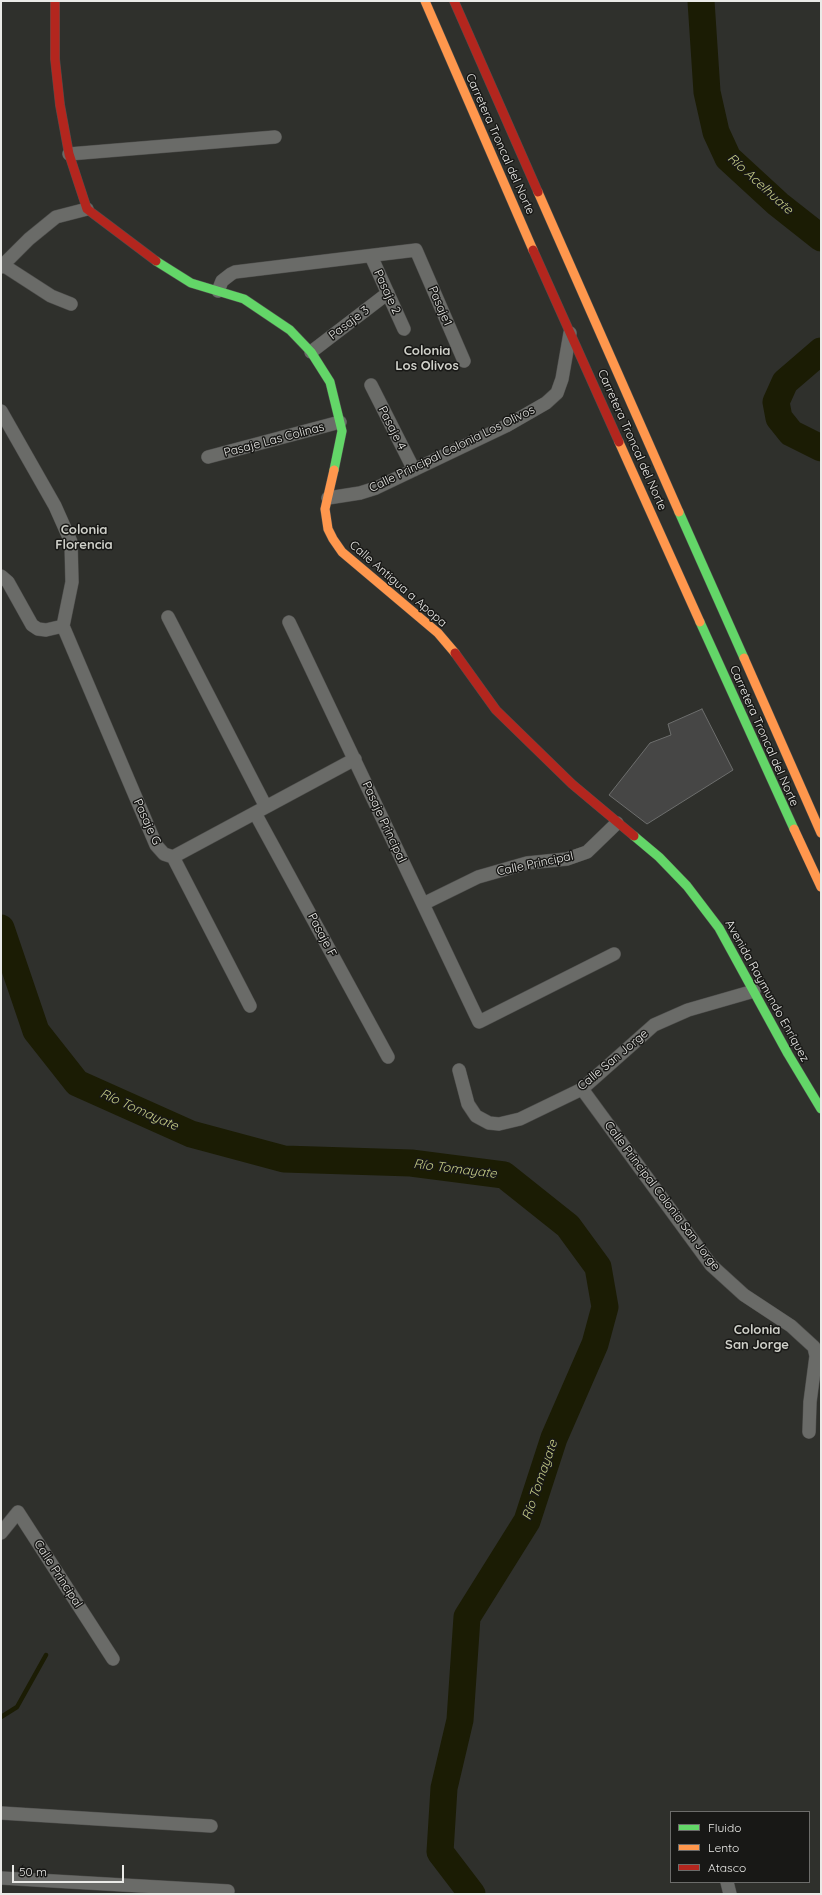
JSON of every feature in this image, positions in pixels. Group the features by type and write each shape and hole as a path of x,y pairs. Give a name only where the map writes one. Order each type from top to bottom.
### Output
{"main road":[{"path":"55,1 55,59 60,105 69,154 87,209"},
{"name":"Carretera Troncal del Norte","path":"425,1 499,174 778,797 821,887"},
{"name":"Carretera Troncal del Norte","path":"454,1 821,833"},
{"name":"Calle Antigua a Apopa","path":"87,209 141,251 191,283 244,299 290,330 310,352 330,382 342,431 326,509 328,529 342,552 438,633 456,653 496,710 572,784 617,824"},
{"name":"Avenida Raymundo Enríquez","path":"617,824 659,857 687,886 719,928 788,1054 821,1109"}],"street":[{"path":"69,154 275,137"},
{"path":"71,304 52,296 2,266 29,239 56,217 87,209"},
{"name":"Pasaje1","path":"371,256 416,250 464,361"},
{"path":"218,291 222,281 235,272 371,256"},
{"name":"Pasaje 2","path":"371,256 404,329"},
{"name":"Pasaje 3","path":"310,352 388,293"},
{"name":"Calle Principal Colonia Los Olivos","path":"328,498 360,493 414,470 506,426 546,403 557,393 562,379 570,332"},
{"name":"Pasaje 4","path":"371,385 414,470"},
{"path":"1,411 55,506 71,542 72,582 63,626 46,630 38,630 32,625 8,582 1,576"},
{"name":"Pasaje Las Colinas","path":"208,457 340,422"},
{"name":"Pasaje F","path":"168,617 261,810 388,1057"},
{"name":"Pasaje Principal","path":"289,622 479,1022 614,954"},
{"name":"Pasaje G","path":"63,626 156,845 164,854 173,857 250,1006"},
{"path":"173,857 355,759"},
{"name":"Calle Principal","path":"423,904 478,876 527,863 567,859 587,852 617,824"},
{"name":"Calle San Jorge","path":"459,1070 468,1104 476,1116 489,1123 499,1124 520,1119 582,1089 654,1025 688,1010 754,990"},
{"name":"Calle Principal Colonia San Jorge","path":"582,1089 711,1265 744,1295 790,1326 814,1347 816,1356 810,1402 809,1432"},
{"name":"Calle Principal","path":"1,1533 18,1512 113,1659"},
{"path":"1,1813 211,1826"},
{"path":"1,1878 228,1891"},
{"path":"727,1883 730,1894"}],"building":[{"path":"702,709 733,770 647,824 609,795 650,743 671,735 668,724"}],"waterway":[{"name":"Río Acelhuate","path":"701,1 707,92 716,132 728,158 778,204 821,238"},
{"name":"Río Acelhuate","path":"821,351 785,382 776,402 779,418 791,433 821,448"},
{"name":"Río Tomayate","path":"1,928 36,1031 77,1083 191,1134 284,1159 411,1163 504,1175 568,1226 598,1267 605,1307 595,1344 554,1438 527,1521 467,1617 460,1720 444,1788 440,1852 472,1894"},
{"path":"1,1717 17,1707 46,1655"}],"traffic: fast":[{"path":"156,261 191,283 244,299 290,330 311,352 330,382 342,431 334,470"},
{"path":"679,512 744,658"},
{"path":"700,622 794,829"},
{"path":"634,836 659,857 687,886 719,928 788,1054 821,1109"}],"traffic: slow":[{"path":"425,1 533,250"},
{"path":"538,192 679,512"},
{"path":"619,442 700,622"},
{"path":"334,470 325,509 328,529 333,539 342,552 438,633 455,653"},
{"path":"744,658 821,833"},
{"path":"794,829 821,887"}],"traffic: jam":[{"path":"55,1 55,59 60,105 69,154 87,209 156,261"},
{"path":"454,1 538,192"},
{"path":"533,250 619,442"},
{"path":"455,653 496,710 572,784 634,836"}],"district":[{"name":"Colonia Los Olivos","path":"427,358"},
{"name":"Colonia Florencia","path":"84,538"},
{"name":"Colonia San Jorge","path":"757,1338"}]}
